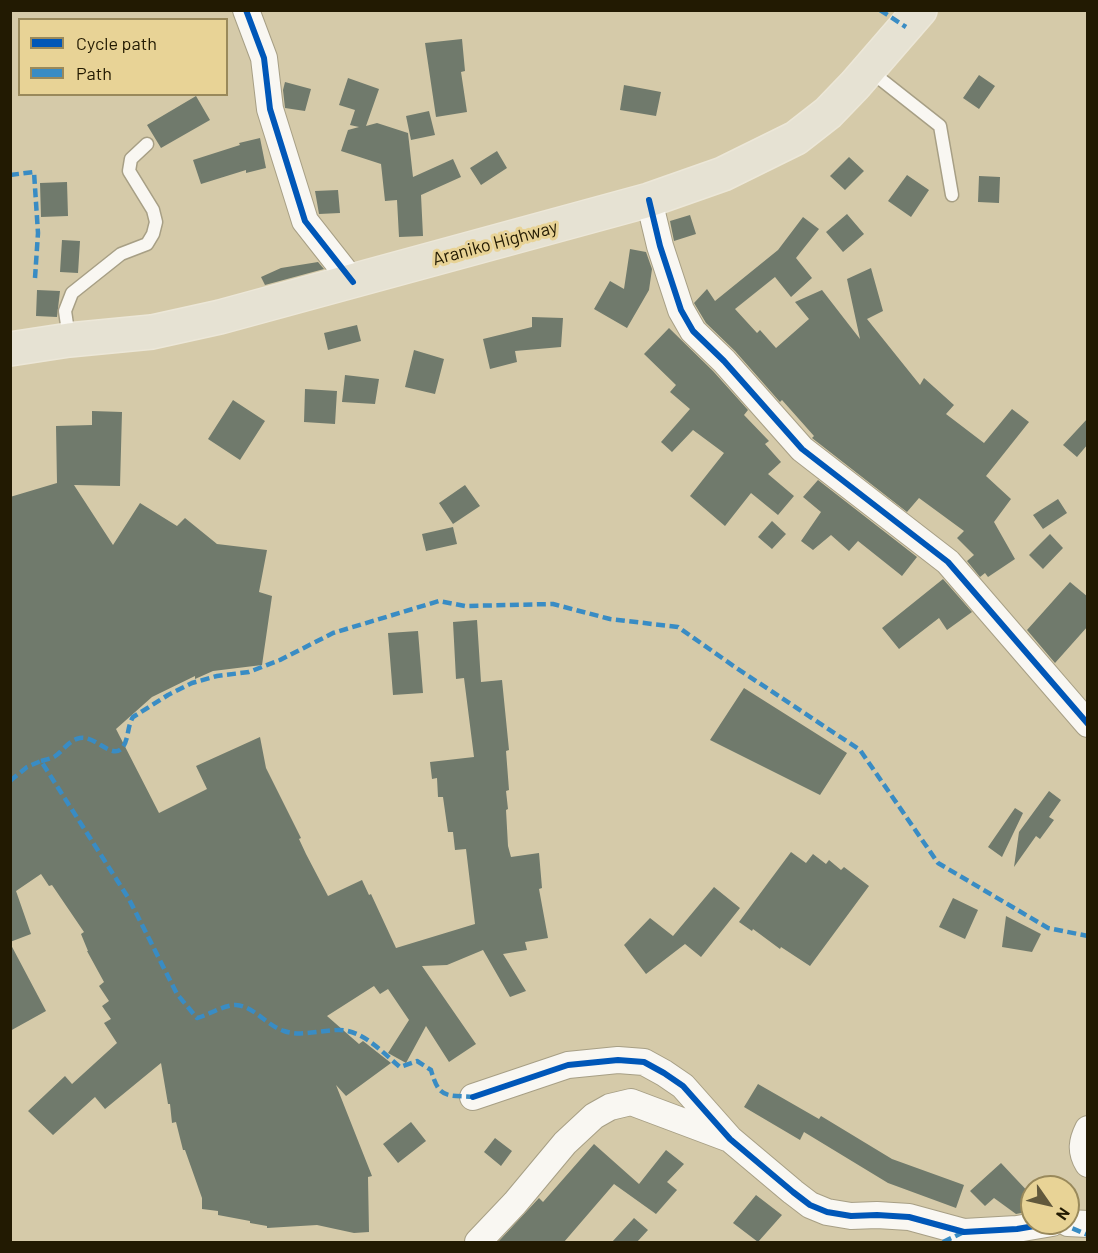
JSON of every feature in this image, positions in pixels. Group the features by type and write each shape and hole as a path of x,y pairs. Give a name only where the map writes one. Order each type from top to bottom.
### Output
{"highway":[{"name":"Araniko Highway","path":"10,349 69,340 152,332 230,314 649,200 723,174 796,138 828,113 920,10"}],"street":[{"path":"246,10 264,58 270,109 304,221 353,282"},
{"path":"649,200 660,246 681,310 693,331 724,361 802,448 948,562 1088,724"},
{"path":"473,1097 568,1065 618,1060 644,1062 683,1086 730,1139 810,1205 827,1212 851,1216 909,1217 964,1232 1020,1228"},
{"path":"478,1242 515,1203 565,1143 594,1116 610,1107 631,1102 730,1139"},
{"path":"1088,1129 1081,1142 1084,1159 1088,1164"}],"lane":[{"path":"869,69 940,126 952,195"},
{"path":"69,340 65,311 72,293 121,254 147,244 153,234 156,222 153,210 129,171 131,159 147,144"}],"building":[{"path":"462,39 465,71 461,72 467,112 436,117 425,43"},
{"path":"979,75 995,86 979,109 963,98"},
{"path":"348,78 379,89 366,126 377,123 408,133 413,177 453,159 461,177 421,195 423,236 399,237 397,200 385,201 381,164 341,151 348,130 359,127 350,125 355,110 339,105"},
{"path":"285,82 311,89 305,111 285,108 283,90"},
{"path":"624,85 661,92 656,116 620,110"},
{"path":"196,96 210,120 161,148 147,125"},
{"path":"429,111 435,135 411,140 406,116"},
{"path":"260,138 266,168 246,173 246,170 201,184 193,160 240,145 239,143"},
{"path":"497,151 507,168 481,185 470,168"},
{"path":"849,157 864,171 845,190 830,176"},
{"path":"907,175 929,190 911,217 888,201"},
{"path":"979,176 1000,177 999,203 978,202"},
{"path":"67,182 68,216 41,217 40,183"},
{"path":"338,190 340,213 319,214 315,191"},
{"path":"847,214 864,234 843,252 826,232"},
{"path":"690,215 696,234 674,241 670,221"},
{"path":"803,217 819,229 796,258 812,278 791,297 775,277 735,309 757,333 760,330 776,348 809,319 795,302 822,290 860,339 847,279 871,268 883,311 867,319 920,385 924,378 954,405 946,414 984,443 1012,409 1029,422 986,476 1011,499 994,522 1015,559 988,577 985,573 980,577 967,561 974,555 957,538 964,531 919,498 907,512 812,438 814,436 782,400 780,402 735,351 706,323 694,303 707,289 715,301 778,250"},
{"path":"62,240 80,241 78,273 60,272"},
{"path":"630,249 646,252 652,269 649,290 627,328 594,309 610,281 624,289"},
{"path":"318,262 324,269 265,285 261,277 281,268"},
{"path":"37,290 60,291 57,317 36,316"},
{"path":"532,317 563,318 561,347 515,351 517,362 490,369 483,339 532,327"},
{"path":"357,325 361,341 328,350 324,333"},
{"path":"669,328 713,371 748,410 744,415 769,441 765,444 781,462 768,474 794,496 778,515 751,493 725,526 690,496 724,453 693,430 672,452 661,442 690,409 670,392 676,385 644,354"},
{"path":"414,350 444,359 435,394 405,387"},
{"path":"345,375 379,379 375,404 342,402"},
{"path":"305,389 337,391 335,424 304,422"},
{"path":"233,400 265,421 240,460 208,439"},
{"path":"92,411 122,412 120,486 74,485 113,545 140,503 177,526 185,518 217,544 267,550 259,592 272,596 262,665 213,671 195,679 195,676 152,697 116,729 159,813 207,789 196,766 260,737 266,768 328,896 362,880 396,948 475,924 466,849 455,850 453,832 448,832 443,797 438,797 437,778 432,779 430,762 474,757 464,678 456,679 453,622 477,620 481,682 502,680 509,750 506,751 509,790 506,791 508,846 511,857 539,853 542,888 539,889 548,938 525,942 527,950 503,954 526,991 510,997 483,950 447,965 422,966 476,1044 449,1062 426,1026 406,1063 388,1053 409,1020 388,989 380,994 374,986 327,1016 359,1044 363,1041 391,1063 346,1096 336,1085 372,1176 368,1177 369,1232 354,1233 317,1225 267,1228 267,1226 250,1223 250,1221 218,1215 218,1211 202,1209 202,1198 185,1150 183,1150 176,1122 172,1123 161,1063 105,1109 95,1097 53,1135 28,1111 65,1076 72,1084 117,1043 104,1023 111,1019 102,1006 109,1001 99,986 104,982 87,951 81,934 84,932 52,885 49,886 41,874 16,891 31,934 10,942 10,497 57,483 56,426 92,425"},
{"path":"1088,418 1088,444 1077,457 1063,445"},
{"path":"818,480 917,557 902,576 858,541 849,551 831,535 813,550 801,541 821,512 803,497"},
{"path":"465,485 480,506 453,524 439,503"},
{"path":"1058,499 1067,513 1043,529 1033,515"},
{"path":"772,521 786,534 772,549 758,537"},
{"path":"453,527 457,544 426,551 422,534"},
{"path":"1050,534 1063,548 1043,569 1029,555"},
{"path":"943,579 972,612 947,630 939,618 899,649 882,628"},
{"path":"1070,582 1088,597 1088,626 1055,663 1027,630"},
{"path":"418,631 423,693 393,695 388,633"},
{"path":"744,688 847,753 820,795 710,740"},
{"path":"1049,791 1061,800 1049,817 1054,820 1040,839 1036,836 1014,867 1019,832"},
{"path":"1015,808 1023,813 1002,857 988,847"},
{"path":"791,852 806,863 813,854 826,864 829,860 841,870 844,867 869,886 810,966 739,922"},
{"path":"714,887 740,908 701,957 685,944 646,974 624,945 650,918 673,936"},
{"path":"953,898 978,910 965,939 939,927"},
{"path":"1006,916 1041,934 1032,952 1002,947"},
{"path":"10,943 46,1011 10,1031"},
{"path":"758,1084 819,1119 821,1116 892,1159 964,1185 956,1208 888,1183 804,1132 800,1140 744,1107"},
{"path":"411,1122 426,1141 398,1163 383,1144"},
{"path":"495,1138 512,1151 501,1166 484,1152"},
{"path":"594,1144 639,1184 666,1150 684,1164 667,1182 677,1190 656,1214 614,1184 564,1242 498,1242 539,1198 543,1202"},
{"path":"1001,1163 1020,1183 1020,1213 1016,1214 994,1198 985,1206 970,1191"},
{"path":"756,1195 782,1215 758,1242 733,1223"},
{"path":"634,1218 648,1230 637,1242 612,1242"}],"marked path":[{"path":"880,10 906,27"},
{"path":"10,175 34,172 38,233 35,278"},
{"path":"41,761 54,757 69,743 80,738 86,738 108,749 118,751 124,745 133,717 168,695 192,683 217,676 249,672 280,660 333,633 439,601 465,606 553,604 610,619 678,627 860,750 938,863 1048,928 1088,936"},
{"path":"10,781 27,767 41,761 129,899 177,994 197,1018 236,1005 249,1009 278,1028 291,1033 348,1031 372,1043 400,1067 417,1061 431,1070 437,1086 445,1094 473,1097"},
{"path":"943,1242 964,1232"},
{"path":"1080,1232 1088,1235"}],"cycle path":[{"path":"246,10 264,58 270,109 305,221 353,282"},
{"path":"649,200 660,246 681,310 693,331 724,361 802,449 948,562 1088,724"},
{"path":"473,1097 568,1065 618,1060 644,1062 683,1086 730,1139 810,1205 827,1212 851,1216 909,1217 964,1232 1020,1228"}]}
